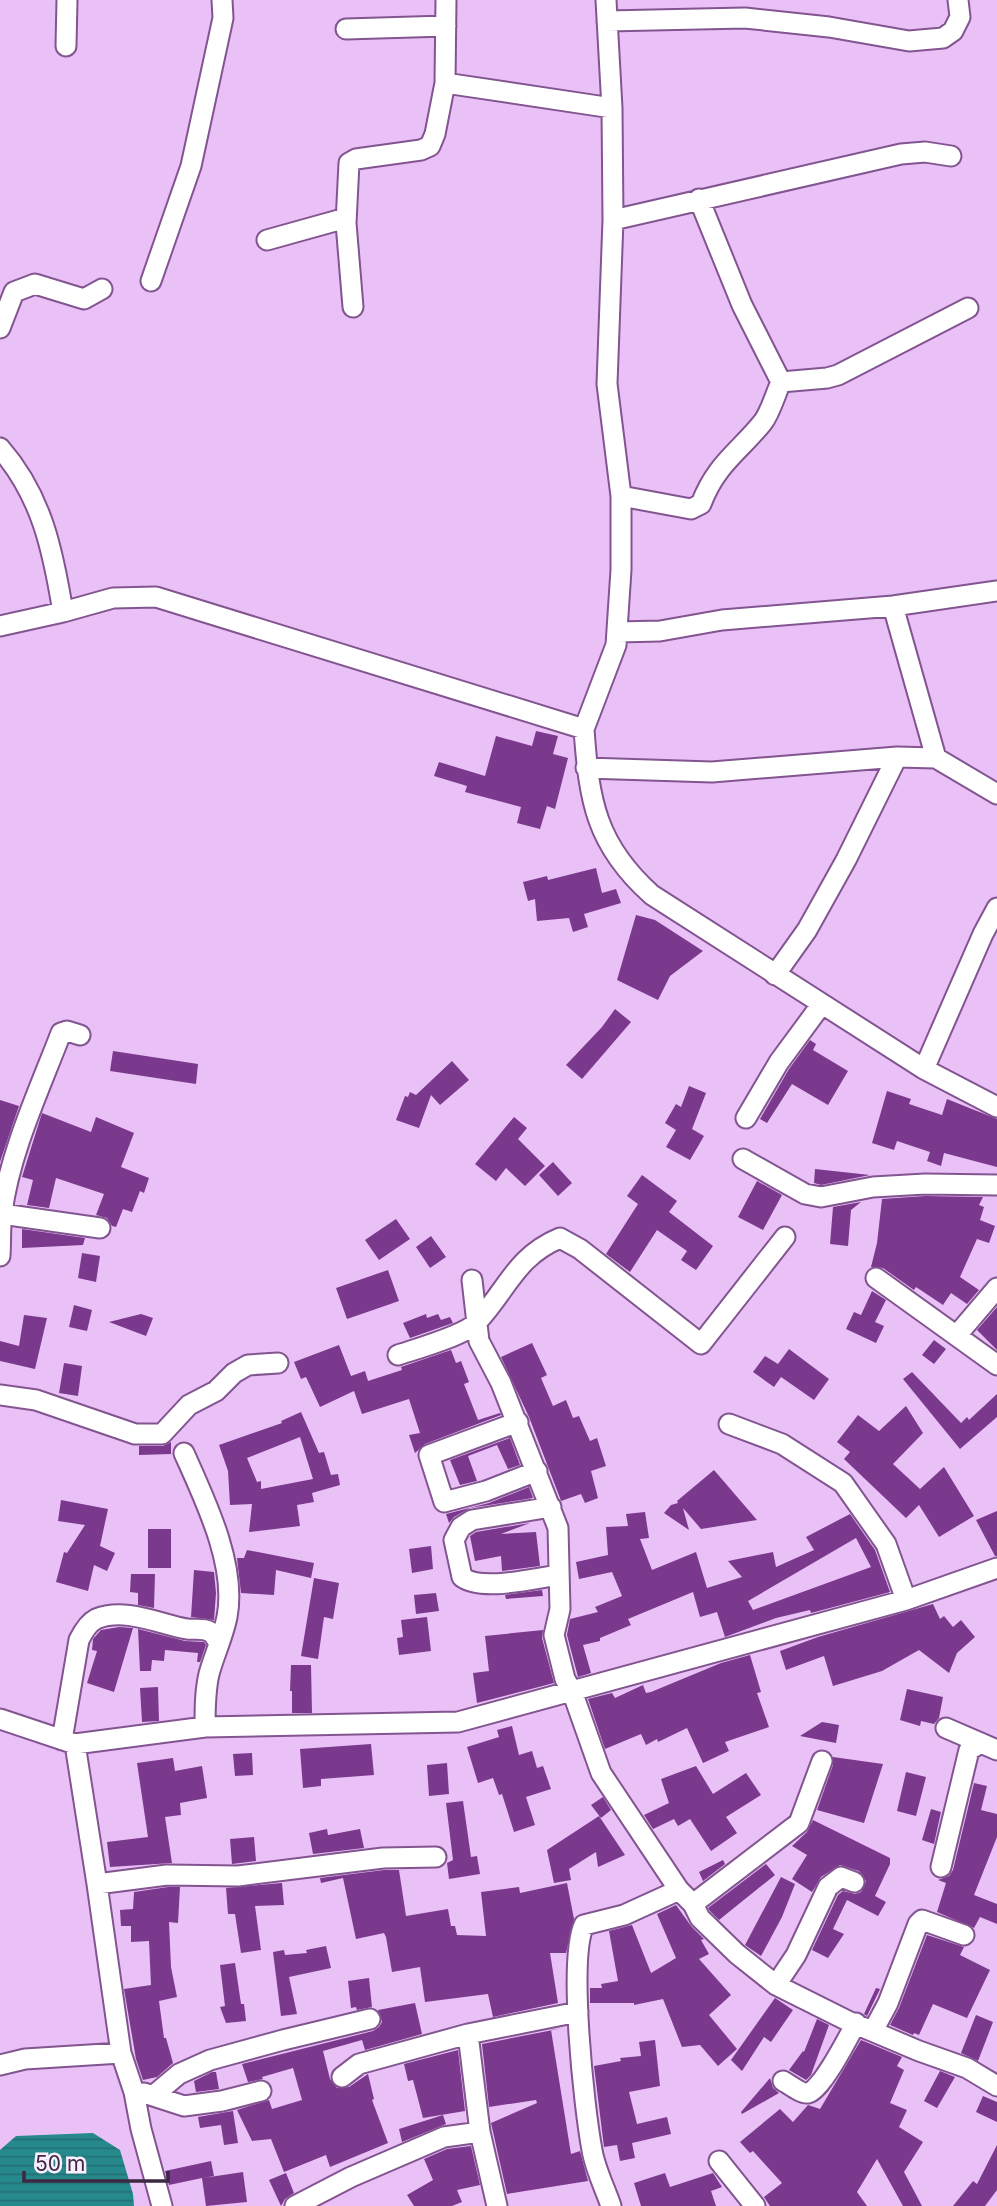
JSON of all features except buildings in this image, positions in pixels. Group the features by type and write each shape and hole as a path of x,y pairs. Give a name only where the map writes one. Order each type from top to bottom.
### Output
{"street":[{"path":"66,46 67,0"},
{"path":"151,281 191,166 223,18 222,0"},
{"path":"353,307 346,218 349,163 356,159 421,150 430,146 445,83 446,0"},
{"path":"606,0 612,108 613,220 607,384 621,496 621,570 616,645 584,729 586,768 594,807 607,843 629,874 652,895 924,1069 997,1107"},
{"path":"607,21 745,18 829,27 909,41 943,38 953,31 960,18 958,0"},
{"path":"346,29 446,26"},
{"path":"445,83 612,108"},
{"path":"613,220 901,154 925,152 951,156"},
{"path":"699,199 742,305 781,382"},
{"path":"267,240 346,218"},
{"path":"0,328 14,292 35,284 84,299 102,289"},
{"path":"781,382 827,379 838,375 968,308"},
{"path":"621,496 691,509 701,504 725,461 764,420 781,382"},
{"path":"0,448 18,468 38,504 56,566 64,612"},
{"path":"618,632 660,631 722,620 893,606 997,591"},
{"path":"0,626 113,598 156,597 584,729"},
{"path":"893,606 936,758"},
{"path":"775,975 820,907 897,757"},
{"path":"586,768 712,772 897,757 936,758 997,794"},
{"path":"924,1069 983,933 997,908"},
{"path":"746,1118 779,1062 821,1005"},
{"path":"0,1254 2,1214 8,1180 32,1110 61,1034 67,1031 80,1035"},
{"path":"743,1159 806,1194 821,1197 873,1187 925,1184 997,1185"},
{"path":"2,1214 100,1228"},
{"path":"398,1356 476,1324 501,1288 526,1259 545,1244 560,1238 580,1248 701,1344 785,1237"},
{"path":"876,1278 997,1365"},
{"path":"472,1280 479,1341 501,1383 558,1528 560,1609 554,1635 565,1679 572,1691 601,1773 612,1793 700,1918 737,1954 776,1985 919,2051 967,2068 997,2086"},
{"path":"957,1335 997,1288"},
{"path":"0,1395 36,1400 135,1434 162,1434 188,1405 216,1391 234,1373 248,1365 278,1363"},
{"path":"517,1422 429,1455 444,1502 486,1491 537,1471"},
{"path":"729,1424 782,1444 843,1483 886,1544 906,1600"},
{"path":"184,1453 220,1542 228,1572 227,1618 209,1674 205,1727"},
{"path":"551,1507 472,1520 461,1527 454,1540 462,1577 470,1583 510,1582 559,1574"},
{"path":"0,1719 68,1742 205,1727 458,1722 906,1600 997,1568"},
{"path":"162,2206 141,2129 144,2093 121,2053 97,1884 68,1742 79,1640 94,1619 127,1616 156,1620 187,1629 202,1629 214,1634 219,1643"},
{"path":"946,1728 989,1747"},
{"path":"941,1867 969,1750 989,1747"},
{"path":"611,2206 592,2152 579,2011 578,1937 584,1925 686,1897 799,1823 821,1761"},
{"path":"97,1884 167,1875 238,1876 383,1858 436,1857"},
{"path":"776,1985 796,1955 828,1887 841,1877 854,1882"},
{"path":"783,2081 805,2094 811,2092 864,2027 888,2003 918,1924 922,1920 964,1934"},
{"path":"342,2077 359,2064 468,2034 579,2011"},
{"path":"144,2093 211,2060 370,2019"},
{"path":"468,2034 480,2132 497,2206"},
{"path":"0,2065 25,2059 121,2053"},
{"path":"144,2093 184,2106 222,2101 261,2091"},
{"path":"295,2206 420,2146 444,2137 480,2132"},
{"path":"719,2161 755,2206"}],"shaded area":[{"path":"93,2133 120,2150 134,2206 0,2206 0,2150 16,2136"}]}
